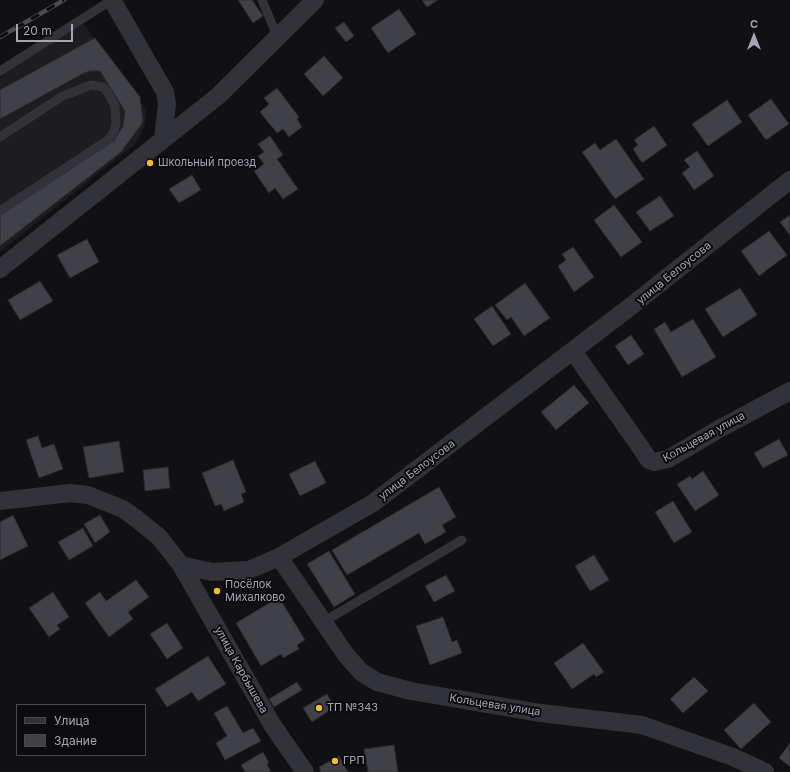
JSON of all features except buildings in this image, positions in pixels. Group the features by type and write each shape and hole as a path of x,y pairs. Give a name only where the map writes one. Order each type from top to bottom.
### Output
{"street":[{"path":"112,0 165,92 167,104 163,138"},
{"path":"0,269 163,138 218,96 315,0"},
{"name":"улица Белоусова","path":"181,565 212,572 249,570 279,557 373,503 573,351 790,180"},
{"name":"Кольцевая улица","path":"573,351 645,454 654,462 668,459 719,429 790,392"},
{"path":"0,501 70,493 88,495 101,499 124,509 143,523 159,537 181,565"},
{"name":"Кольцевая улица","path":"279,557 351,661 361,672 377,682 411,691 541,713 642,725 733,757 765,772"},
{"name":"улица Карбышева","path":"181,565 273,726 305,772"}],"lane":[{"path":"0,71 112,0"},
{"path":"262,0 277,36"},
{"path":"0,137 61,97 91,85 103,88 108,93 115,106 116,123 114,132 108,140 0,211"},
{"path":"323,622 462,540"}],"shaded area":[{"path":"79,17 147,111 144,128 135,144 0,252 0,71"}],"railway":[{"path":"0,37 64,0"}],"place":[{"name":"Школьный проезд","path":"150,163"},
{"name":"Посёлок Михалково","path":"217,591"},
{"name":"ТП №343","path":"319,708"},
{"name":"ГРП","path":"335,761"}]}
